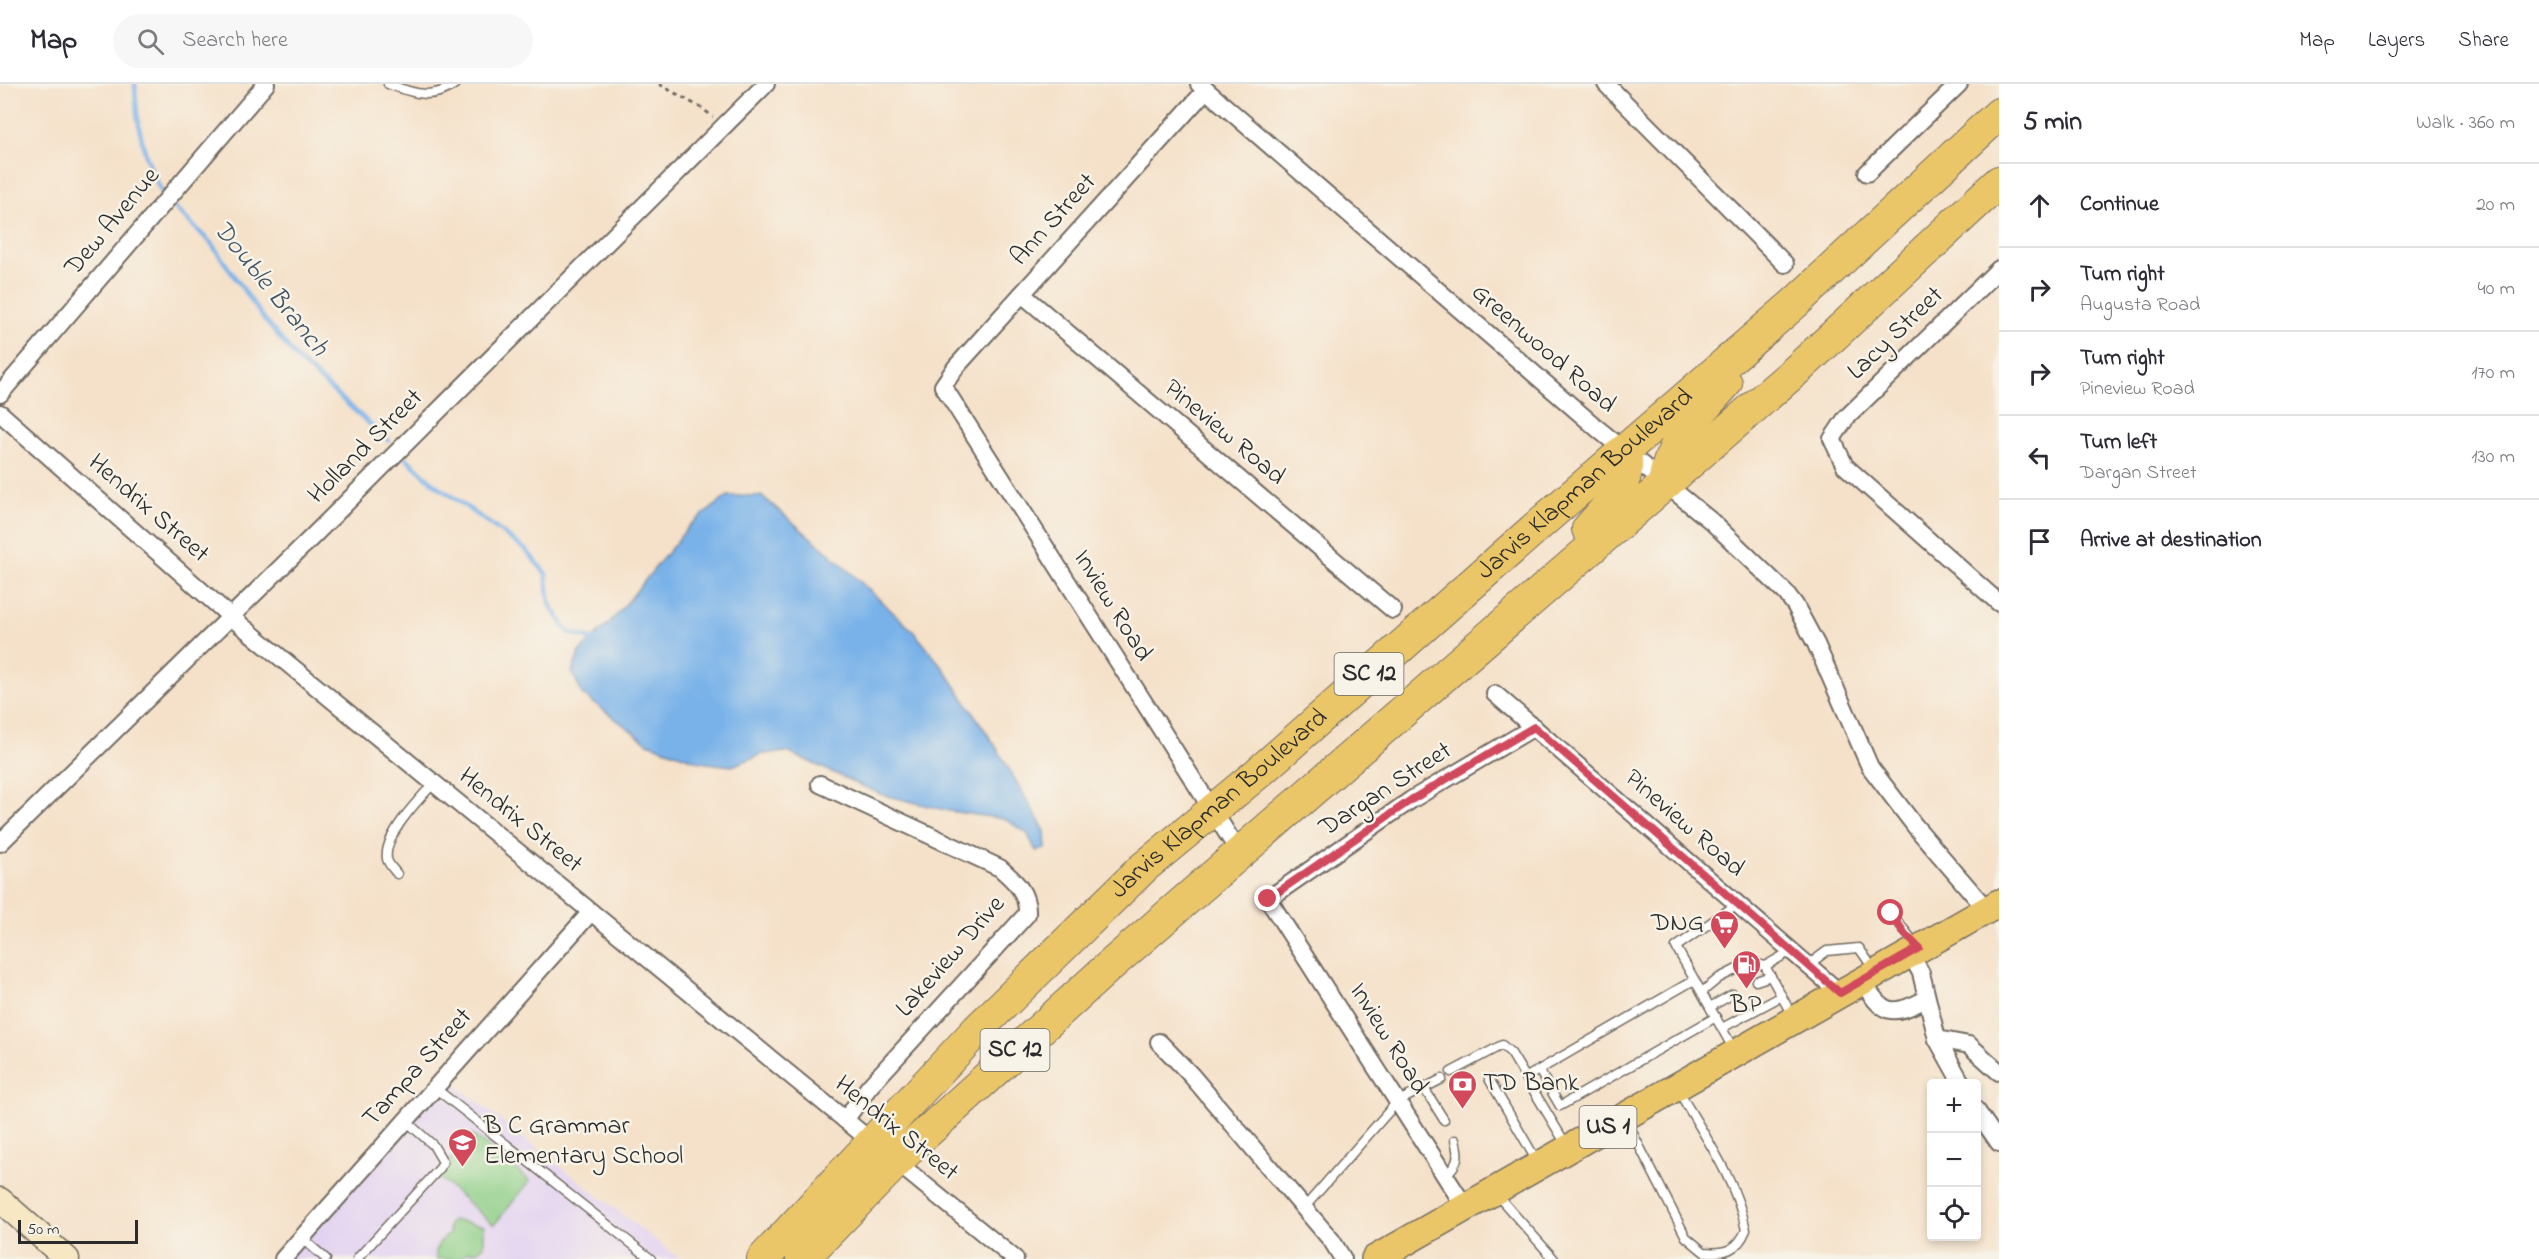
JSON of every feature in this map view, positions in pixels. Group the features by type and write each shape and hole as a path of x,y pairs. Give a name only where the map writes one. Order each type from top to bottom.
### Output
{"highway":[{"name":"Jarvis Klapman Boulevard","path":"763,1259 978,1030 1143,868 1213,812 1795,303 1999,114"},
{"name":"Jarvis Klapman Boulevard","path":"801,1259 990,1073 1239,852 1800,367 1999,182"},
{"path":"1664,483 1672,450 1686,429 1795,303"},
{"path":"1507,619 1600,516 1622,486 1627,470 1624,451"}],"main road":[{"name":"US 1","path":"1375,1259 1736,1053 1788,1008 1859,982 1993,906"}],"street":[{"name":"Dew Avenue","path":"0,394 266,84"},
{"name":"Holland Street","path":"0,843 766,84"},
{"path":"1606,84 1785,264"},
{"path":"1867,173 1959,84"},
{"name":"Ann Street","path":"943,386 956,368 1202,87"},
{"name":"Greenwood Road","path":"1202,87 1624,451 1744,551 1795,605 1816,644 1870,767 1914,826 1993,906"},
{"name":"Lacy Street","path":"1999,269 1846,418 1832,439 1845,466 1999,603"},
{"name":"Pineview Road","path":"1022,294 1393,610"},
{"name":"Inview Road","path":"943,386 1239,852"},
{"name":"Hendrix Street","path":"0,413 231,616 1015,1259"},
{"name":"Pineview Road","path":"1495,694 1809,965 1859,982 1880,1007 1890,1011 1905,1010 1926,999"},
{"name":"Dargan Street","path":"1268,899 1411,800 1534,727"},
{"name":"Lakeview Drive","path":"820,784 1000,867 1017,884 1028,901 1027,914 869,1087 845,1120"},
{"name":"Inview Road","path":"1268,899 1465,1207"},
{"name":"Tampa Street","path":"283,1259 591,912"},
{"path":"1914,951 1922,973 1926,999 1937,1039 1960,1079"},
{"path":"1937,1039 1969,1045 1999,1072"},
{"path":"1159,1042 1191,1075 1304,1208 1343,1259"},
{"path":"1981,1116 1999,1143"},
{"path":"0,1200 67,1259"}],"lane":[{"path":"388,84 427,95 441,92 455,84"},
{"path":"397,874 387,861 387,848 397,828 434,783"},
{"path":"1736,1053 1676,947 1737,904"},
{"path":"1891,913 1914,951"},
{"path":"1809,965 1827,951 1859,948 1859,982"},
{"path":"1765,966 1791,951"},
{"path":"1702,992 1719,978 1751,962 1765,966 1788,1008 1722,1028"},
{"path":"1756,981 1771,976"},
{"path":"1525,1078 1694,980"},
{"path":"1710,1007 1732,994"},
{"path":"1539,1070 1560,1106 1716,1017"},
{"path":"1451,1072 1502,1046 1511,1053 1569,1149"},
{"path":"1304,1208 1397,1102 1442,1079"},
{"path":"1489,1079 1539,1166"},
{"path":"1624,1117 1686,1237 1704,1252 1726,1252 1734,1248 1746,1230 1744,1219 1722,1166 1676,1087"},
{"path":"435,1088 651,1259"},
{"path":"1424,1088 1444,1120"},
{"path":"357,1259 443,1162 441,1154 434,1145 406,1120"},
{"path":"1445,1176 1457,1165 1459,1155 1455,1140"},
{"path":"1495,1192 1554,1259"},
{"path":"302,1238 326,1259"}],"path":[{"path":"659,84 703,109 723,126"}],"shaded area":[{"name":"B C Grammar Elementary School","path":"445,1077 680,1259 283,1259"}],"green space":[{"path":"472,1134 530,1181 494,1225 437,1176"},
{"path":"453,1220 484,1226 484,1246 476,1252 467,1252 461,1259 436,1259 437,1247 449,1234 449,1225"}],"water":[{"path":"728,496 762,496 837,560 914,632 944,669 996,747 1045,831 1046,849 1036,851 1027,833 1005,819 949,811 880,794 788,752 763,754 732,766 700,762 648,743 582,694 572,672 580,651 616,616 690,525"}],"waterway":[{"name":"Double Branch","path":"135,84 137,112 145,153 162,192"},
{"name":"Double Branch","path":"175,208 211,243 264,319 298,360 389,441"},
{"name":"Double Branch","path":"406,458 432,482 526,550 546,574 550,604 565,628 570,633 595,640"}],"place":[{"name":"DNG","path":"1725,950"},
{"name":"BP","path":"1746,990"},
{"name":"TD Bank","path":"1462,1110"},
{"name":"B C Grammar Elementary School","path":"463,1168"}],"route":[{"path":"1268,899 1411,800 1534,727 1840,993 1919,948 1905,934 1891,913"}]}
